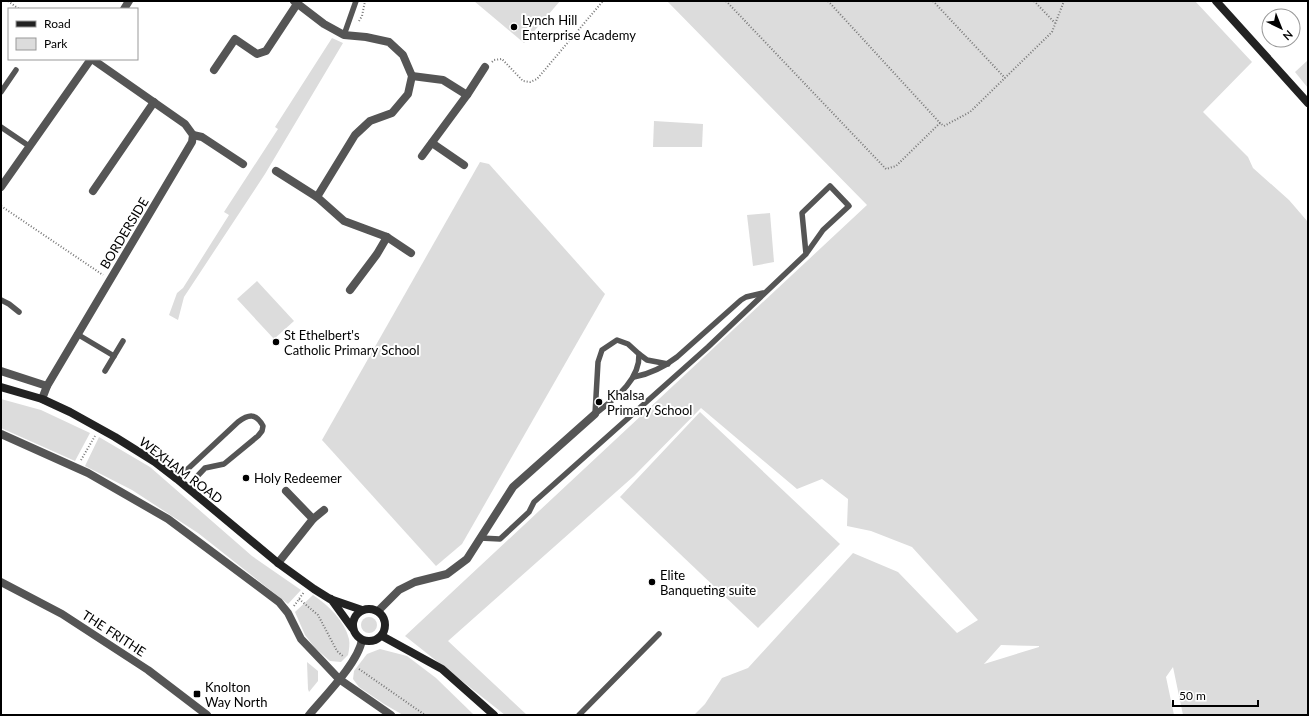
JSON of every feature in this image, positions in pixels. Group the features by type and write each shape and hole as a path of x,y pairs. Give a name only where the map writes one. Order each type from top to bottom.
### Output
{"street":[{"path":"1216,1 1308,103"},
{"path":"214,70 234,39 257,54 266,51 296,2 324,24 344,35 366,37 389,42 403,55 412,76 408,94 392,113 370,121 356,135 318,198"},
{"path":"1,187 90,60"},
{"path":"92,60 185,124 193,135 202,137 243,164"},
{"path":"422,156 467,95 484,67"},
{"path":"412,76 443,80 467,95"},
{"path":"93,191 154,102"},
{"name":"BORDERSIDE","path":"42,400 46,386 192,142 193,135"},
{"path":"432,143 464,165"},
{"path":"276,171 318,198 344,221 386,238 411,254"},
{"path":"350,290 377,254 386,238"},
{"path":"1,371 46,386"},
{"name":"WEXHAM ROAD","path":"1,387 42,400 70,412 100,428 155,462 278,563 330,599 362,610"},
{"path":"378,611 399,590 415,582 447,574 468,559 513,487 595,414"},
{"path":"1,434 88,473 168,519 279,602 288,613 301,639 339,679 391,715"},
{"path":"286,491 313,519"},
{"path":"278,563 313,519 324,510"},
{"name":"THE FRITHE","path":"1,582 69,618 148,670 207,715"},
{"name":"WEXHAM ROAD","path":"330,599 352,628"},
{"path":"368,609 378,611 382,615 386,626 382,636 373,641 362,640 352,628 354,617 362,610 368,609"},
{"path":"382,636 442,669 494,715"},
{"path":"309,715 339,679 361,649 362,640"}],"lane":[{"path":"344,35 356,1"},
{"path":"1,92 16,70"},
{"path":"1,127 29,146"},
{"path":"480,538 500,538 528,512 534,502 708,347 806,254 823,230 849,206 830,186 802,213 806,254"},
{"path":"634,377 645,375 668,364 741,300 746,297 765,292"},
{"path":"1,300 19,312"},
{"path":"77,334 114,356"},
{"path":"595,414 598,362 602,350 617,340 628,344 647,360 668,364"},
{"path":"105,371 123,341"},
{"path":"595,414 617,397 634,377 639,362 639,354"},
{"path":"177,479 246,416 252,416 260,420 264,426 258,436 224,464 205,468 187,487"},
{"path":"578,715 659,634"}],"path":[{"path":"8,1 18,8"},
{"path":"484,67 494,60 502,59 523,81 530,82 537,79 603,1"},
{"path":"726,1 886,169 896,166 940,123"},
{"path":"828,1 944,126 970,112 1052,32 1064,1"},
{"path":"933,1 1005,78"},
{"path":"1034,1 1055,23"},
{"path":"1,206 110,280"},
{"path":"77,468 100,428"},
{"path":"288,613 305,591"},
{"path":"299,599 318,615 337,651 344,658"},
{"path":"358,669 425,715"}],"green space":[{"path":"474,1 560,1 524,43"},
{"path":"667,1 1195,1 1252,62 1203,112 1248,157 1253,168 1289,200 1308,222 1308,715 1183,715 1173,667 1166,677 1174,715 694,715 705,704 722,678 748,668 853,553 898,572 957,633 978,620 912,547 871,531 847,526 848,499 822,479 797,489 701,408 634,476 448,641 527,715 505,715 405,636 867,205","holes":["1001,645 1039,647 984,664"]},
{"path":"332,38 343,43 265,174 184,297 178,320 169,315 177,293 183,288 229,215 224,212 278,129 275,127"},
{"path":"1308,60 1308,88 1295,72"},
{"path":"654,121 703,124 702,147 653,147"},
{"path":"480,162 489,164 605,294 462,544 436,566 322,440"},
{"path":"770,213 774,262 753,266 747,215"},
{"path":"257,281 294,321 274,339 237,299"},
{"path":"1,399 41,410 90,433 75,461 1,428"},
{"path":"700,412 840,544 758,628 620,497"},
{"path":"99,437 150,467 252,556 301,590 288,604 198,533 132,490 85,466"},
{"path":"313,595 335,614 347,632 349,641 348,655 341,662 330,661 315,648 305,635 295,612"},
{"path":"369,617 375,619 377,625 375,631 369,633 363,631 361,625 363,619"},
{"path":"380,649 407,656 436,678 474,715 403,715 359,687 353,679 354,671 367,654"},
{"path":"307,662 318,671 318,681 309,692 308,689"}],"place":[{"name":"Lynch Hill Enterprise Academy","path":"514,27"},
{"name":"St Ethelbert's Catholic Primary School","path":"276,342"},
{"name":"Khalsa Primary School","path":"599,402"},
{"name":"Holy Redeemer","path":"246,478"},
{"name":"Elite Banqueting suite","path":"652,582"},
{"name":"Knolton Way North","path":"197,694"}]}
